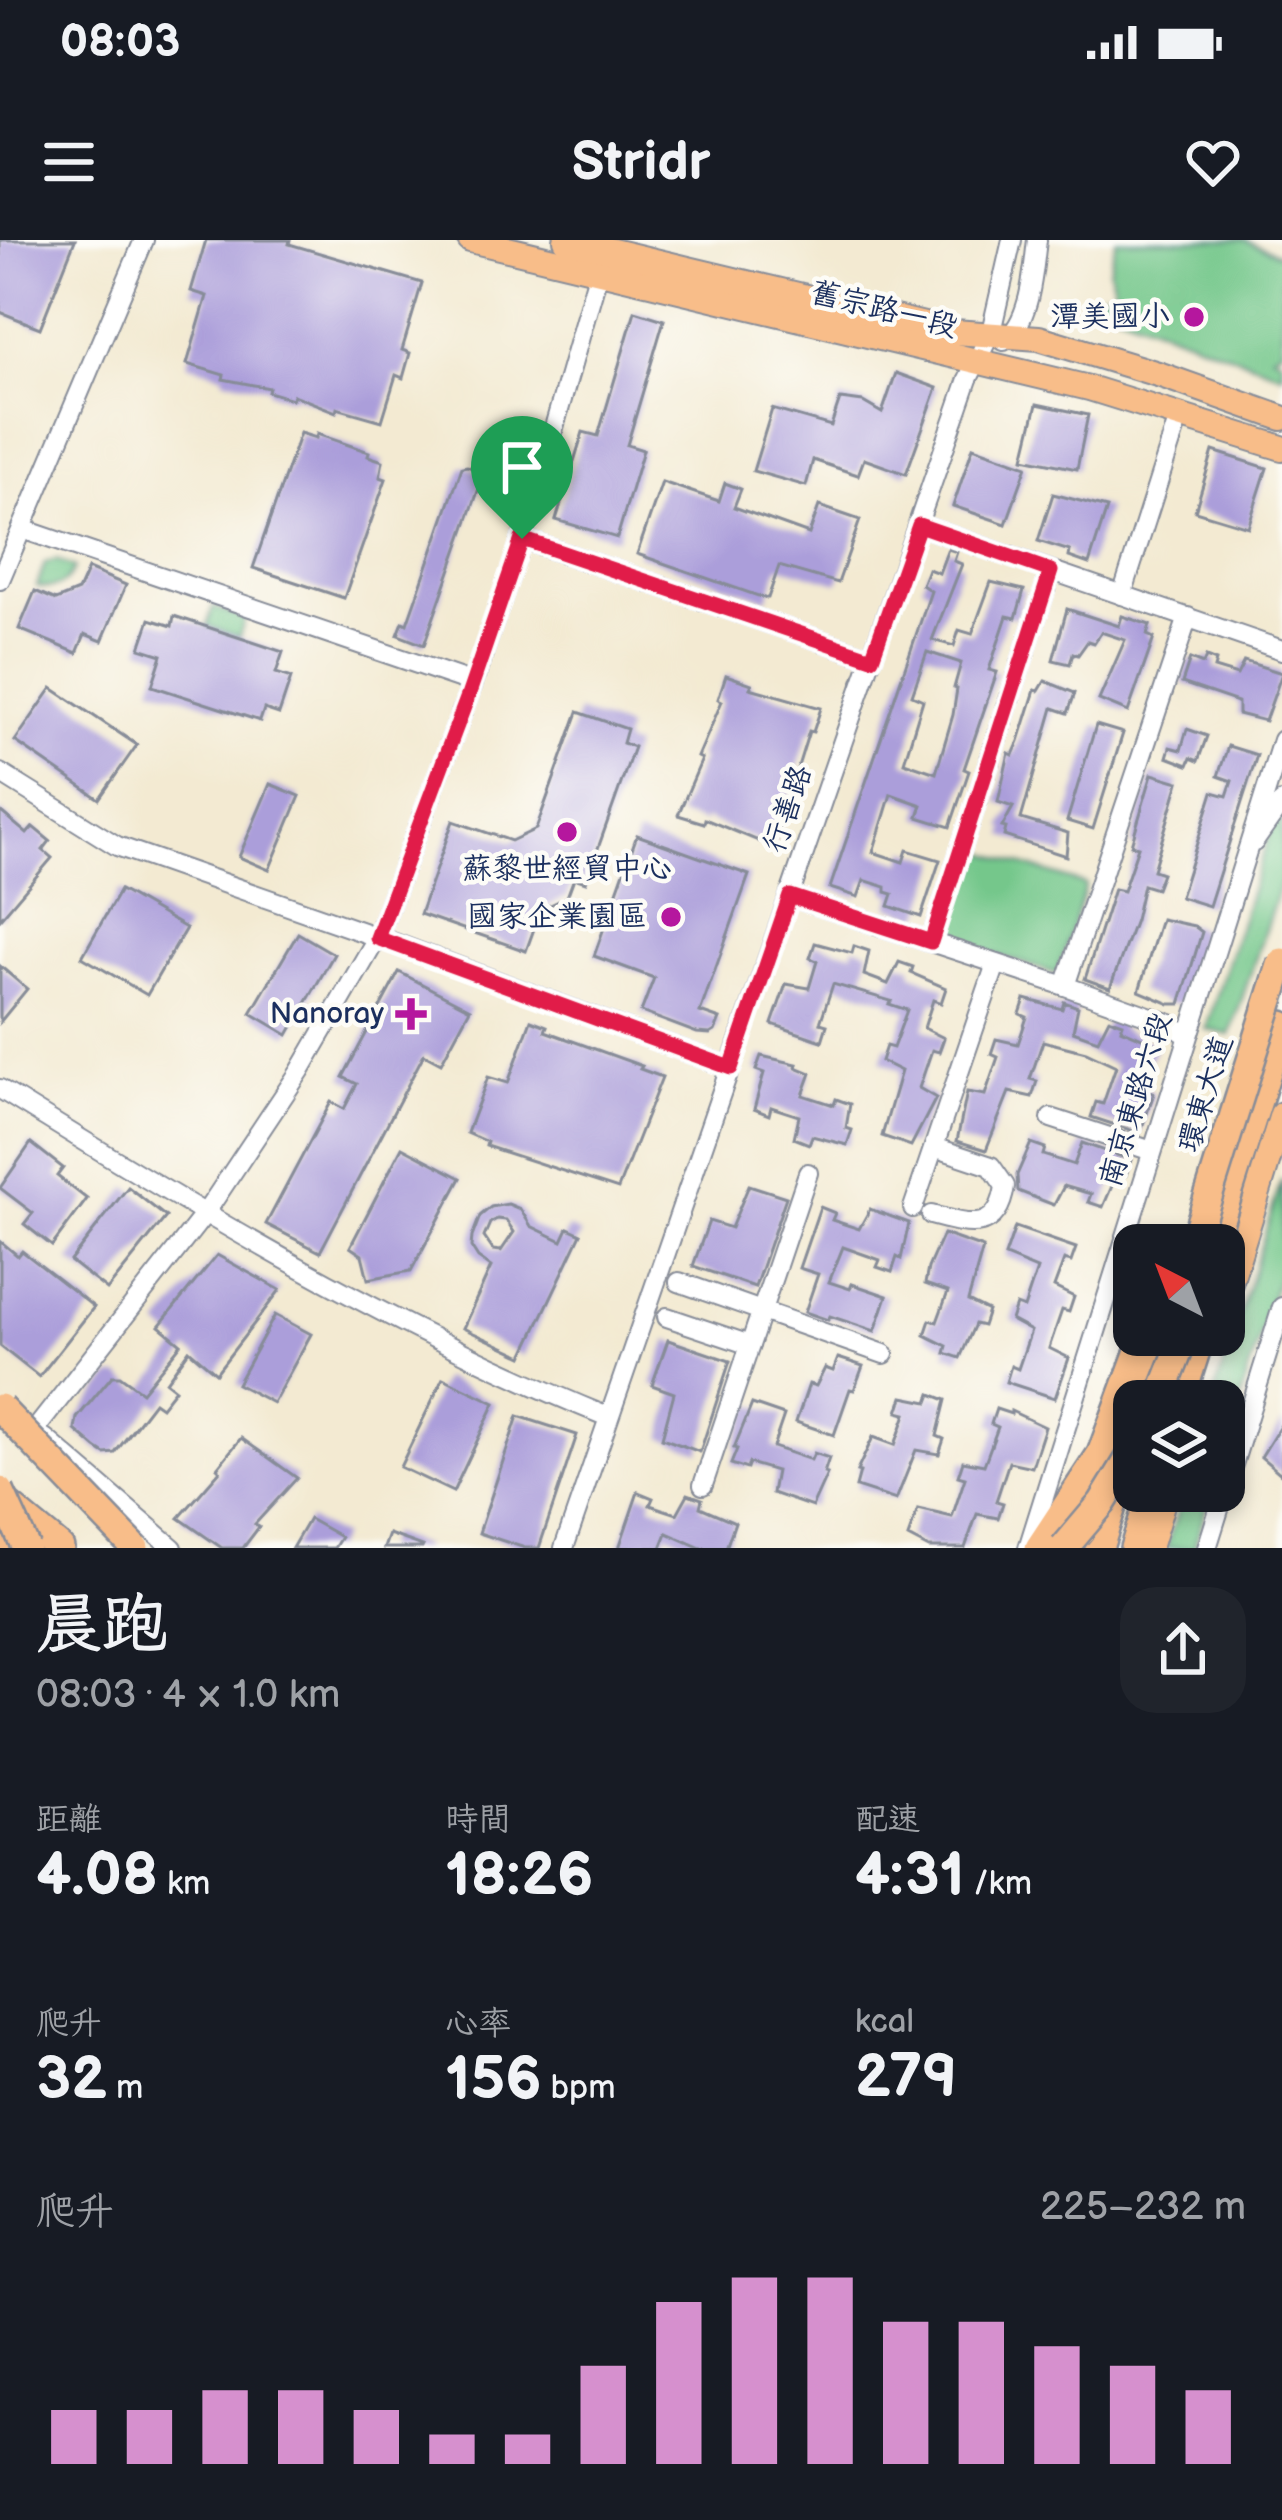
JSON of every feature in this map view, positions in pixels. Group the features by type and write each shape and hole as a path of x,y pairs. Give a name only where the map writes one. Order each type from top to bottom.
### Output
{"highway":[{"name":"環東大道","path":"1198,1224 1275,1026 1282,962"},
{"path":"1219,1224 1275,1026"},
{"path":"1181,1224 1227,1081 1275,1026"},
{"path":"1218,1224 1275,1026"},
{"path":"1236,1224 1282,1075"},
{"path":"1226,1119 1238,1163"},
{"path":"1039,1548 1101,1454 1137,1356"},
{"path":"0,1405 137,1548"},
{"path":"0,1427 137,1548"},
{"path":"0,1427 117,1548"},
{"path":"1064,1548 1113,1485"},
{"path":"0,1495 26,1548"},
{"path":"0,1495 60,1548"},
{"path":"1097,1548 1113,1500"},
{"path":"1116,1548 1127,1512"},
{"path":"1134,1548 1145,1512"},
{"path":"0,1530 8,1548"}],"main road":[{"name":"舊宗路一段","path":"470,240 604,253 954,332 1002,332 1161,375 1282,418"},
{"name":"舊宗路一段","path":"566,240 975,362 1180,414 1282,448"},
{"path":"1196,1224 1282,941"},
{"path":"1245,1235 1282,1114"},
{"path":"1097,1548 1113,1494"},
{"path":"1148,1548 1159,1512"}],"street":[{"path":"0,580 144,240"},
{"name":"行善路","path":"1002,332 1012,240"},
{"name":"行善路","path":"564,1548 975,362 1002,332 1031,286 1037,240"},
{"path":"35,1430 204,1215 300,1071 377,938 522,539 604,253"},
{"path":"1122,595 1180,414"},
{"path":"919,525 1282,650"},
{"path":"22,529 473,683"},
{"path":"522,539 872,658"},
{"path":"931,942 1051,571"},
{"path":"1066,986 1188,617"},
{"name":"南京東路六段","path":"1028,1548 1282,740"},
{"path":"0,773 117,847 731,1068"},
{"path":"1247,850 1282,802"},
{"path":"790,896 1066,986 1187,1034"},
{"path":"934,1147 991,1166 1005,1186 1000,1208 989,1219 973,1226 922,1212 934,1147 996,964"},
{"path":"0,1089 204,1215 433,1338 608,1417"},
{"path":"1051,1118 1152,1151"},
{"path":"703,1485 808,1173"},
{"path":"679,1282 884,1354"},
{"path":"1207,1548 1282,1307"},
{"path":"667,1317 750,1346"},
{"path":"0,1405 173,1548"}],"green space":[{"name":"潭美國小","path":"1116,240 1244,240 1279,254 1282,349 1272,354 1282,359 1282,374 1099,305 1103,292 1117,296 1109,270"},
{"path":"57,560 74,568 68,579 55,587 37,586 45,563"},
{"path":"213,607 245,619 239,637 207,626"},
{"path":"1282,814 1282,879 1230,1035 1206,1029 1269,835"},
{"path":"971,848 1086,885 1057,974 943,938"},
{"path":"1282,1179 1282,1264 1245,1383 1219,1380 1226,1356 1245,1356 1245,1296"},
{"path":"1177,1512 1205,1512 1194,1548 1166,1548"}],"building":[{"path":"0,240 75,240 40,328 0,312"},
{"path":"206,240 290,240 289,244 422,283 402,350 410,353 403,378 396,375 382,421 223,379 224,375 187,364 207,296 191,291"},
{"path":"635,311 664,320 627,445 643,450 617,538 556,520 583,432 598,436"},
{"path":"896,373 937,388 906,474 864,459 858,475 813,460 806,486 753,471 772,409 831,426 840,399 863,402 882,413"},
{"path":"1037,404 1088,415 1077,469 1024,458"},
{"path":"300,433 316,438 317,434 383,461 380,477 386,479 344,598 253,568"},
{"path":"973,447 1027,466 1006,524 953,506"},
{"path":"1213,451 1267,468 1248,527 1195,511"},
{"path":"462,467 484,474 424,645 398,635 403,622 407,624"},
{"path":"662,482 719,501 725,483 741,489 734,507 809,534 819,506 860,520 838,583 779,566 768,598 764,598 637,554"},
{"path":"1053,494 1107,508 1089,564 1069,557 1070,551 1038,541"},
{"path":"948,549 957,552 954,561 962,564 932,640 954,646 959,630 972,634 991,582 1024,590 1016,618 1007,616 989,670 997,672 950,827 918,817 922,805 891,794 873,852 903,862 907,850 940,860 921,917 889,906 893,894 886,887 864,880 858,897 830,888 931,591 922,585 928,569 939,573","holes":["927,652 961,663 953,715 936,773 904,762 923,700 912,695"]},
{"path":"88,569 126,585 102,641 85,634 77,653 19,629 35,591 56,600 78,591"},
{"path":"1067,609 1119,626 1122,616 1150,625 1147,635 1154,638 1128,712 1099,700 1125,640 1101,632 1078,655 1073,653 1070,664 1053,660"},
{"path":"174,616 283,652 276,673 291,678 279,714 264,709 260,721 152,686 162,655 140,648 150,619 172,626"},
{"path":"1206,657 1216,661 1214,668 1237,675 1244,661 1282,673 1265,721 1238,714 1238,702 1182,683 1190,659 1203,664"},
{"path":"726,675 752,684 750,688 821,708 813,732 809,731 773,847 705,819 704,823 678,815 722,701 718,699"},
{"path":"1045,681 1075,693 1068,713 1053,708 1021,819 1068,833 1066,856 1004,836 1006,828 1002,827 1013,807 998,802 1009,753 1013,755 1019,741 1035,690"},
{"path":"52,688 137,745 99,799 15,741"},
{"name":"蘇黎世經貿中心","path":"578,712 627,729 623,743 634,747 586,882 574,878 567,897 546,907 543,917 539,915 526,951 420,914 453,821 511,841 536,829"},
{"path":"1096,725 1123,733 1093,829 1067,821"},
{"path":"1187,729 1207,736 1198,761 1191,758 1188,765 1167,757 1170,747 1181,750"},
{"path":"1228,746 1257,755 1209,906 1180,897 1213,792 1227,796 1232,781 1218,776"},
{"path":"1152,774 1179,782 1153,870 1162,873 1156,889 1143,885 1110,988 1085,979 1114,889 1123,891 1138,847 1131,845"},
{"path":"270,784 300,796 269,870 239,857"},
{"path":"0,811 27,834 33,827 50,841 43,850 52,858 0,919"},
{"name":"國家企業園區","path":"637,835 749,875 700,1012 720,1019 710,1034 641,1012 654,978 594,956"},
{"path":"120,890 186,928 147,995 82,957"},
{"path":"1161,919 1202,932 1180,1004 1139,991"},
{"path":"298,933 334,954 288,1035 251,1013"},
{"path":"815,943 852,953 854,946 869,951 864,975 888,984 899,962 913,967 911,973 946,988 941,1003 933,1000 924,1028 944,1038 939,1052 932,1050 919,1088 936,1098 911,1146 882,1136 901,1071 881,1061 886,1046 893,1048 907,1010 833,984 820,1023 827,1025 822,1041 772,1024 786,984 809,988 817,961 810,958"},
{"path":"0,966 27,989 0,1022"},
{"path":"399,972 470,1009 441,1063 424,1054 320,1252 266,1224 331,1102 344,1109 357,1084 343,1077"},
{"path":"1025,999 1062,1009 1064,1002 1078,1007 1073,1031 1098,1040 1109,1018 1123,1023 1121,1029 1156,1044 1151,1059 1143,1057 1134,1084 1154,1093 1140,1133 1091,1117 1096,1102 1103,1104 1116,1066 1043,1041 1030,1079 1037,1081 1032,1097 1009,1092 986,1150 957,1141 967,1092 985,1095 998,1057 991,1054 996,1039 1018,1044 1027,1017 1020,1014"},
{"path":"531,1020 547,1026 545,1031 662,1077 618,1189 486,1146 487,1142 467,1133 488,1077 508,1083"},
{"path":"761,1056 797,1064 811,1073 803,1095 834,1105 836,1099 850,1104 846,1128 852,1130 847,1145 812,1136 809,1144 794,1138 799,1116 771,1107 769,1115 754,1109 764,1073 756,1070"},
{"path":"31,1143 63,1168 57,1176 87,1199 52,1246 24,1224 33,1213 0,1188"},
{"path":"1031,1143 1045,1148 1043,1155 1074,1165 1082,1143 1131,1160 1126,1175 1118,1172 1103,1207 1088,1202 1091,1194 1064,1186 1054,1205 1018,1191 1017,1175"},
{"path":"402,1147 461,1178 411,1271 368,1279 362,1255 350,1247"},
{"path":"749,1185 786,1197 755,1287 693,1266 709,1221 731,1228"},
{"path":"128,1187 166,1217 107,1290 70,1261"},
{"path":"508,1204 520,1209 531,1226 562,1241 568,1228 581,1234 523,1356 463,1328 491,1267 471,1247 480,1216 491,1207","holes":["506,1220 514,1232 501,1251 493,1250 484,1237 490,1223"]},
{"path":"820,1207 835,1213 832,1220 859,1229 870,1209 909,1223 901,1259 897,1257 892,1272 877,1267 880,1260 843,1247 829,1282 887,1296 875,1331 805,1312 818,1274 799,1268"},
{"path":"1015,1227 1076,1248 1071,1262 1064,1260 1054,1287 1074,1297 1069,1312 1062,1310 1049,1348 1069,1358 1055,1398 1006,1382 1011,1366 1018,1369 1031,1331 1011,1320 1016,1305 1024,1308 1037,1269 1005,1256"},
{"path":"943,1234 983,1248 968,1301 988,1311 983,1326 975,1324 960,1358 945,1353 947,1346 925,1335 930,1320 937,1322 948,1292 925,1284"},
{"path":"0,1241 18,1256 22,1251 94,1307 39,1377 0,1346"},
{"path":"217,1255 280,1290 216,1373 189,1350 166,1382 175,1389 161,1407 154,1402 115,1453 105,1454 75,1430 77,1418 112,1376 120,1376 142,1392 181,1344 159,1326"},
{"path":"275,1315 311,1334 273,1403 237,1384"},
{"path":"668,1340 730,1361 700,1452 662,1438 674,1393 652,1385"},
{"path":"838,1358 863,1366 834,1435 796,1422 809,1384 816,1386 825,1368 833,1371"},
{"path":"443,1378 495,1403 453,1492 400,1467"},
{"path":"931,1394 946,1400 937,1436 944,1439 939,1454 916,1450 896,1500 856,1487 857,1471 873,1437 895,1445 906,1414 898,1412 903,1397 928,1402"},
{"path":"752,1404 784,1415 773,1447 811,1460 814,1453 829,1458 812,1507 772,1493 776,1471 749,1463 747,1469 731,1464"},
{"path":"996,1409 1045,1427 1032,1467 1009,1462 996,1501 1003,1503 998,1518 977,1514 965,1548 929,1548 908,1537 918,1509 952,1517 965,1478 958,1476 963,1461 984,1465 998,1427 991,1424"},
{"path":"518,1416 577,1435 539,1548 479,1533"},
{"path":"1282,1423 1282,1475 1261,1457"},
{"path":"241,1438 297,1478 255,1524 259,1527 243,1548 222,1548 179,1518 220,1471 217,1468"},
{"path":"638,1492 653,1498 650,1505 677,1514 688,1494 702,1499 700,1507 735,1522 726,1548 701,1548 667,1533 661,1548 619,1548"},
{"path":"309,1519 341,1537 334,1548 292,1548"},
{"path":"389,1534 423,1546 384,1548"}],"place":[{"name":"潭美國小","path":"1194,317"},
{"name":"蘇黎世經貿中心","path":"567,832"},
{"name":"國家企業園區","path":"671,917"},
{"name":"Nanoray","path":"411,1014"}],"route":[{"path":"919,525 1051,571 931,942 790,896 731,1068 377,938 522,539 872,658 919,525"}]}
